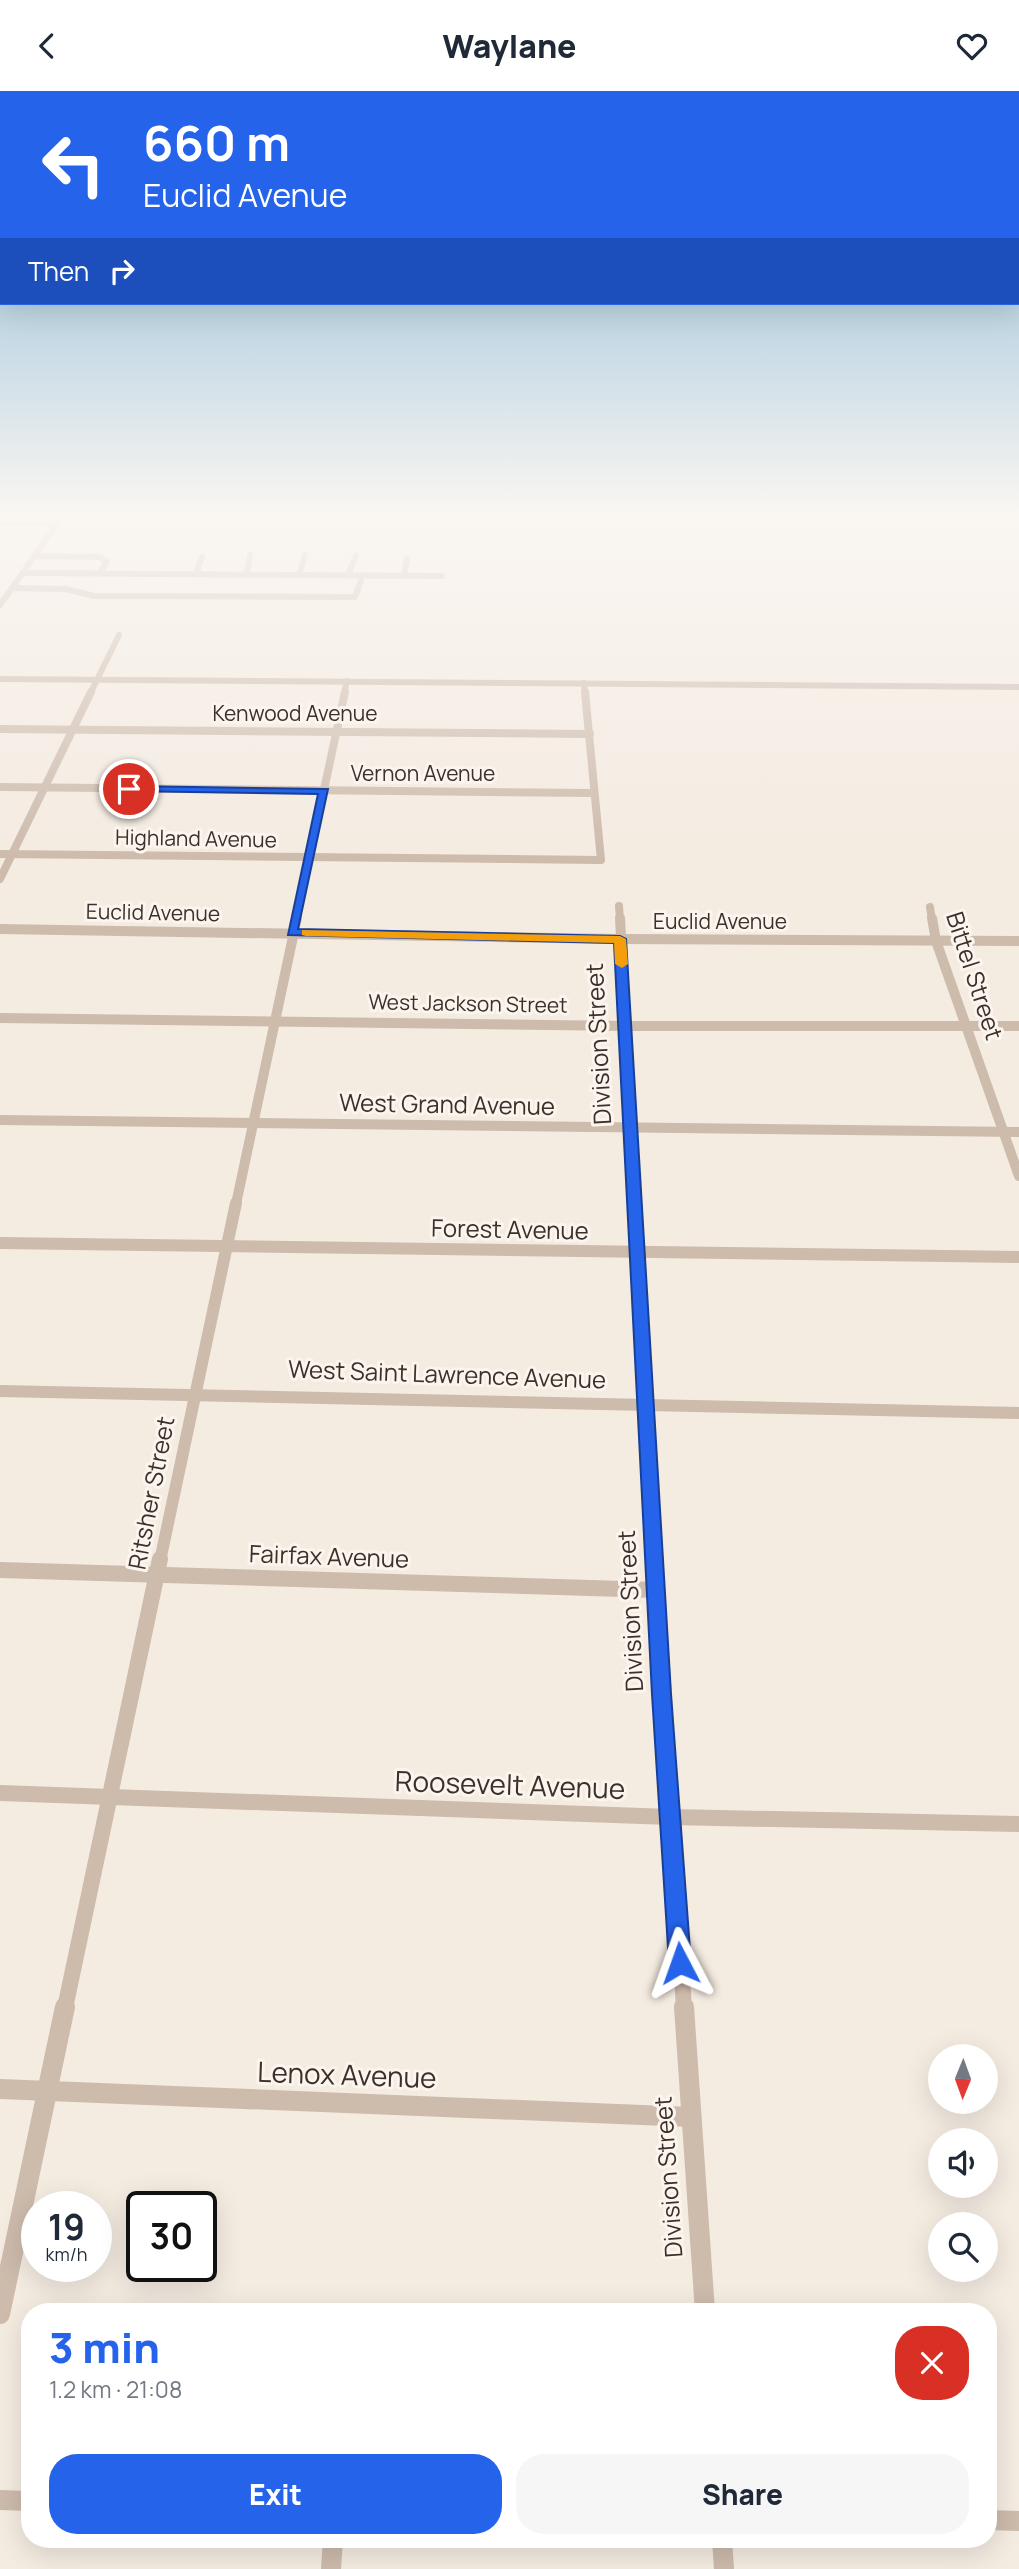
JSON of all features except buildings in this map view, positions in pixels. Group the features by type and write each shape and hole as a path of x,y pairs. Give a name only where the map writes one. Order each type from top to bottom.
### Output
{"street":[{"path":"0,879 119,635"},
{"path":"0,679 1019,687"},
{"name":"Ritsher Street","path":"0,2314 347,681"},
{"path":"584,683 593,793"},
{"name":"Kenwood Avenue","path":"0,729 590,734"},
{"name":"Vernon Avenue","path":"0,787 593,793"},
{"name":"Highland Avenue","path":"0,854 601,860 593,793"},
{"name":"Division Street","path":"619,906 656,1590 704,2303"},
{"name":"Bittel Street","path":"930,907 936,941 1019,1176"},
{"name":"Euclid Avenue","path":"0,929 620,939 1019,941"},
{"name":"West Jackson Street","path":"0,1018 627,1026 1019,1026"},
{"name":"West Grand Avenue","path":"0,1119 1019,1132"},
{"name":"Forest Avenue","path":"0,1243 637,1254 1019,1257"},
{"name":"West Saint Lawrence Avenue","path":"0,1391 195,1393 1019,1413"},
{"name":"Fairfax Avenue","path":"0,1570 656,1590"},
{"name":"Roosevelt Avenue","path":"0,1793 670,1817 1019,1824"},
{"name":"Lenox Avenue","path":"0,2089 691,2117"},
{"path":"0,2500 21,2501"},
{"path":"997,2520 1019,2521"},
{"path":"331,2569 333,2548"},
{"path":"723,2548 724,2569"}],"slow traffic":[{"path":"306,933 620,939 622,964"}],"route":[{"path":"129,789 324,791 292,932 620,939 627,1026 630,1129 662,1694 680,1963"}]}
